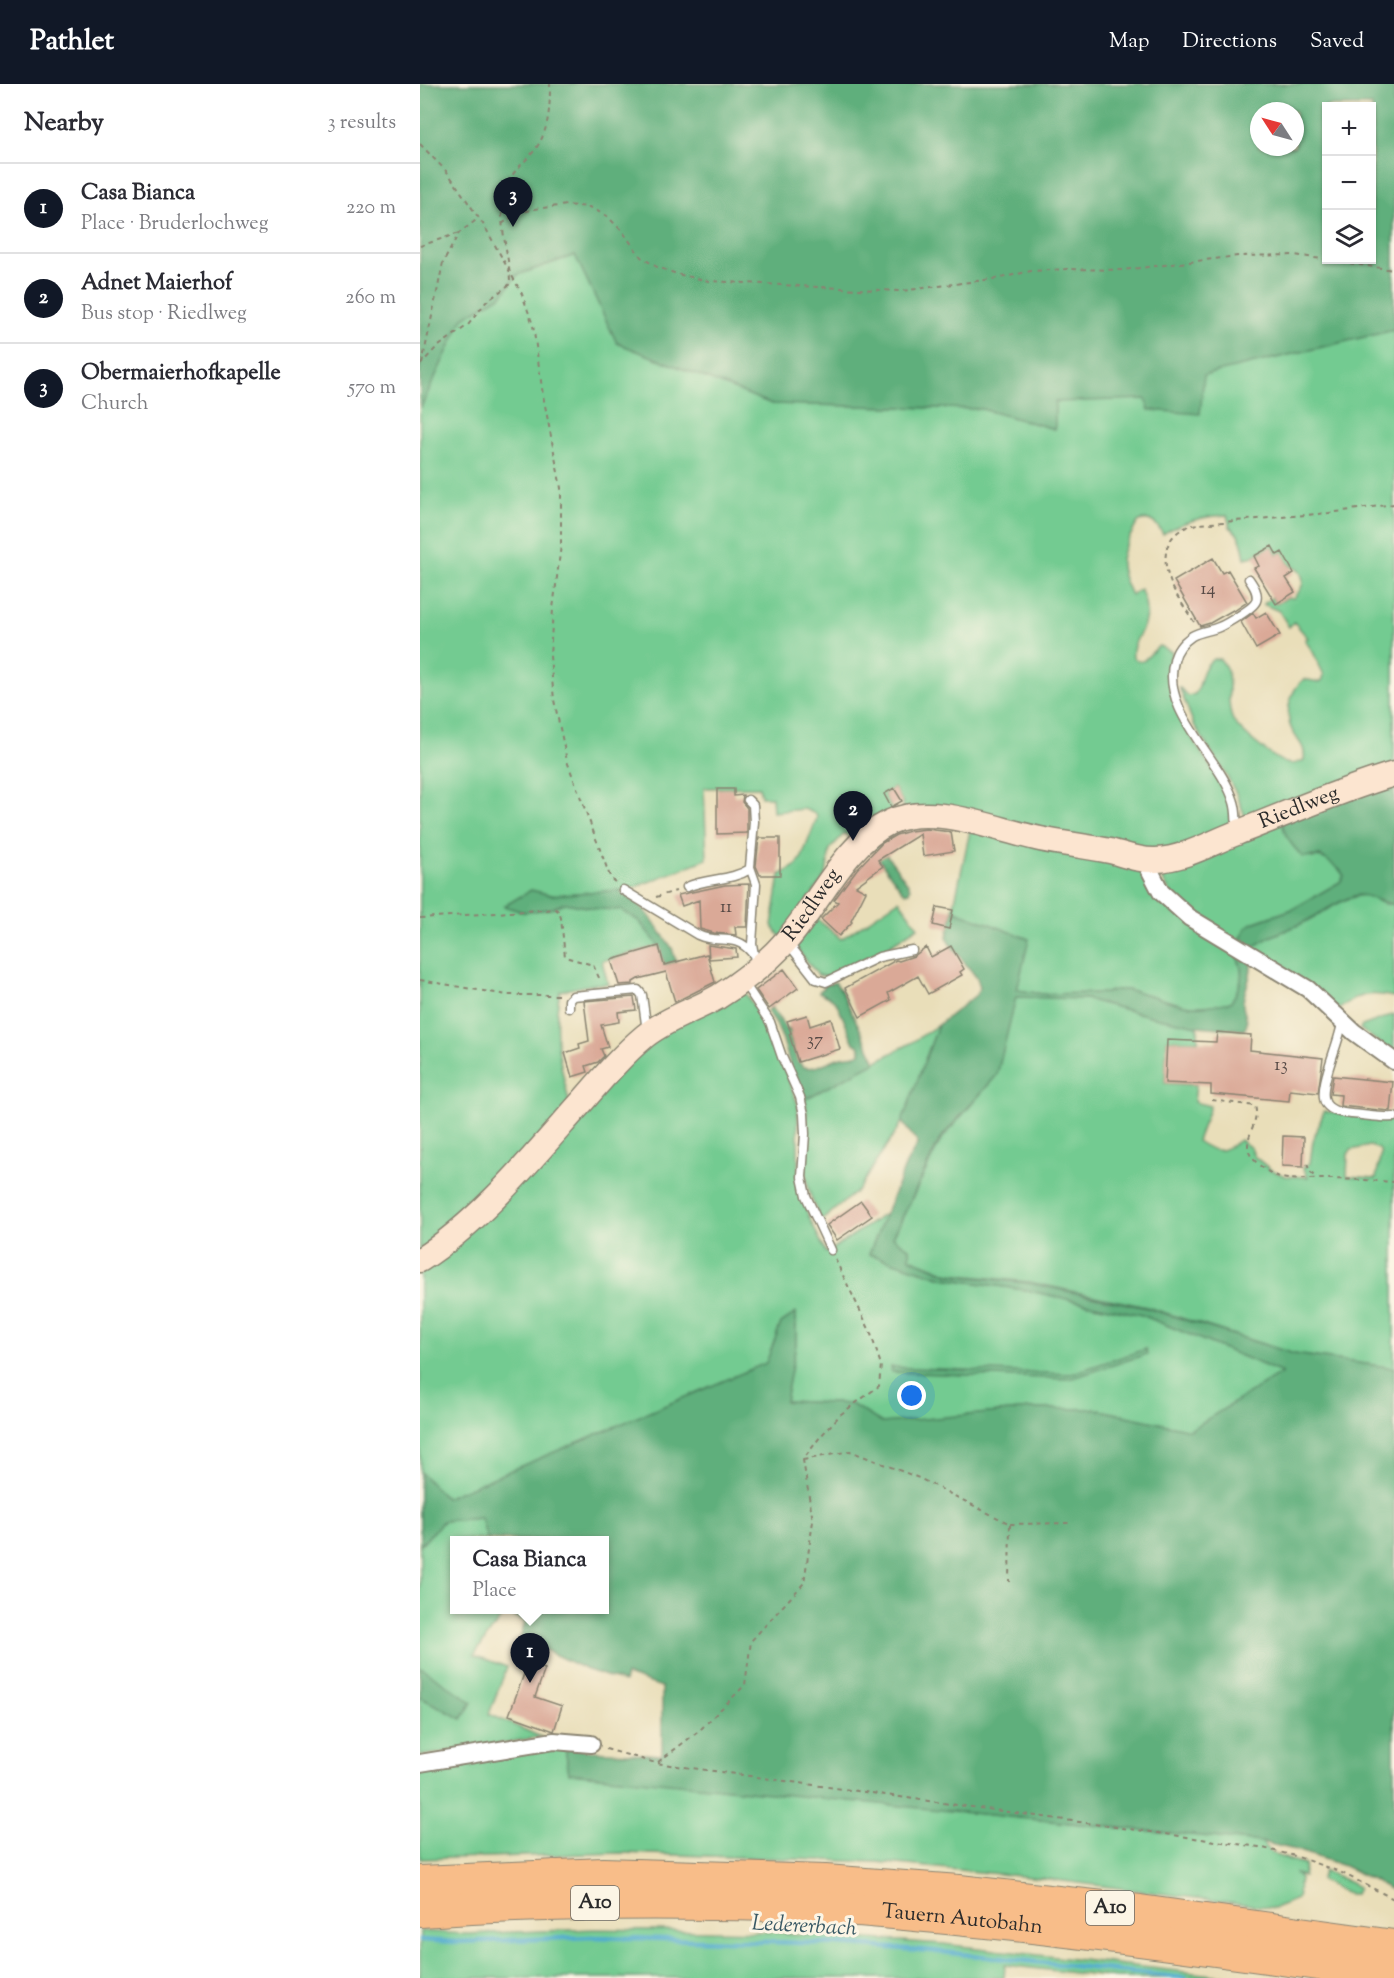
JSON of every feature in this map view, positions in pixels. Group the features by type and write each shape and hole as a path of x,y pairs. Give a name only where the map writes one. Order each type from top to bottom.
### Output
{"highway":[{"name":"Tauern Autobahn","path":"420,1882 603,1874 825,1881 959,1891 1129,1910 1394,1946"},
{"name":"Tauern Autobahn","path":"420,1911 596,1903 770,1905 954,1919 1132,1938 1394,1975"}],"street":[{"name":"Riedlweg","path":"420,1260 458,1233 539,1150 618,1061 648,1034 717,997 751,967 786,941 828,882 861,844 879,828 905,817 925,815 953,818 1039,839 1107,850 1144,859 1171,858 1354,787 1394,774"},
{"path":"1144,859 1161,892 1190,918 1308,989 1354,1032 1394,1061"},
{"path":"420,1763 554,1741 591,1744"}],"lane":[{"path":"1237,833 1234,802 1223,779 1186,721 1175,692 1172,673 1177,651 1182,644 1200,632 1219,627 1252,606 1256,601 1256,594 1249,579"},
{"path":"748,800 753,805 750,869 756,888 751,967"},
{"path":"687,887 736,876 750,869"},
{"path":"623,891 705,938 738,940 751,967 786,1068 800,1097 804,1114 802,1166 806,1196 831,1251"},
{"path":"786,941 816,979 826,982 879,957 912,950"},
{"path":"569,1008 569,1000 573,996 634,990 640,992 648,1034"},
{"path":"1342,1021 1340,1034 1331,1056 1324,1101 1331,1108 1342,1112 1394,1117"}],"path":[{"path":"421,364 436,348 468,325 486,302 510,284 501,215 506,187 514,171 534,150 547,130 550,84"},
{"path":"420,144 448,173 479,218 522,294 533,325 543,395 561,488 561,545 550,656 554,700 567,761 611,879 623,891"},
{"path":"502,224 516,214 534,209 567,205 589,207 607,216 623,232 640,257 657,267 677,274 709,281 868,290 912,290 1000,278 1031,270 1068,268 1096,271 1123,270 1238,256 1295,255 1394,270"},
{"path":"420,246 459,232 479,218"},
{"path":"421,364 442,263 459,232"},
{"path":"1200,632 1170,582 1167,568 1166,556 1169,543 1173,535 1183,528 1199,524 1329,513 1394,504"},
{"path":"636,899 668,894 687,887"},
{"path":"420,918 556,909 560,912 565,957 593,965 604,993"},
{"path":"420,981 507,995 573,996"},
{"path":"1212,1100 1255,1106 1256,1114 1249,1140 1250,1154 1268,1171 1284,1178 1394,1182"},
{"path":"1307,1164 1310,1172 1316,1178"},
{"path":"656,1763 699,1731 745,1685 751,1641 804,1583 813,1521 803,1460 841,1414 879,1386 881,1365 870,1331 831,1251"},
{"path":"803,1460 849,1451 920,1478 1010,1524 1071,1523"},
{"path":"1009,1582 1010,1524"},
{"path":"591,1744 656,1763 1259,1847 1295,1856 1340,1872 1394,1899"}],"green space":[{"path":"420,84 1394,84 1394,330 1204,375 1200,414 1149,410 1146,399 1055,402 1055,429 982,409 772,404 617,343 575,255 517,275 502,295 463,318 420,409"},
{"path":"575,255 617,343 772,404 982,409 1054,429 1054,402 1203,375 1394,330 1394,771 1248,819 1226,775 1194,725 1179,687 1188,696 1195,694 1208,663 1213,659 1220,659 1228,673 1229,703 1235,723 1256,744 1280,760 1291,764 1304,760 1303,748 1290,724 1290,703 1295,689 1304,679 1318,682 1322,681 1324,675 1305,640 1308,638 1294,622 1289,627 1279,611 1263,604 1272,597 1276,604 1288,597 1293,598 1302,586 1303,578 1298,570 1289,564 1282,552 1277,555 1272,546 1254,556 1245,558 1241,541 1230,527 1227,515 1194,520 1163,534 1156,524 1149,520 1142,520 1138,522 1121,557 1125,583 1131,595 1140,589 1145,606 1146,615 1143,628 1133,648 1133,657 1138,661 1143,661 1159,646 1172,652 1169,681 1172,696 1185,726 1227,793 1232,811 1229,825 1165,854 905,812 902,801 894,788 884,794 894,814 855,842 845,833 830,849 826,875 781,938 772,925 780,875 797,865 802,857 817,818 816,814 804,809 773,812 772,797 761,797 759,787 704,788 707,859 628,890 551,895 531,890 505,906 523,912 550,909 565,903 600,909 621,909 639,921 659,946 602,961 608,984 595,984 560,991 557,1006 557,1035 570,1106 505,1181 420,1254 420,409 463,318 502,295 517,275"},
{"path":"1394,778 1394,904 1359,895 1354,896 1267,938 1250,950 1239,943 1246,928 1253,923 1293,909 1340,882 1344,876 1340,870 1321,856 1303,857 1289,840 1282,821"},
{"path":"1282,821 1311,858 1330,861 1344,876 1340,882 1293,909 1253,923 1239,943 1176,902 1157,870"},
{"path":"908,824 878,843 908,884 910,888 906,893 871,849 873,839"},
{"path":"971,826 1133,863 1233,949 1240,963 1242,976 1232,1002 1194,1006 1126,990 1106,993 1043,994 1017,990 1028,939 953,910"},
{"path":"531,890 551,895 618,890 638,903 648,914 672,948 676,962 664,965 659,946 639,921 621,910 565,903 550,909 523,912 504,906"},
{"path":"1365,895 1384,904 1394,904 1394,997 1378,994 1363,996 1350,1001 1337,1011 1250,950 1268,938 1301,924 1340,902"},
{"path":"899,900 918,927 886,948 828,977 818,975 797,949 795,940 812,915 841,939"},
{"path":"953,910 1029,939 1017,990 1043,994 1106,993 1126,990 1184,1005 1208,1006 1231,1002 1238,988 1241,970 1233,949 1251,964 1243,1003 1247,1020 1244,1030 1198,1026 1086,999 1016,997 997,1075 940,1139 893,1237 910,1249 910,1258 950,1275 1030,1283 1147,1308 1294,1354 1394,1368 1394,1891 1344,1866 1296,1850 1261,1842 569,1773 565,1747 591,1751 662,1755 662,1687 626,1675 624,1682 585,1669 520,1638 525,1622 509,1614 609,1614 609,1536 486,1536 481,1518 443,1521 420,1546 420,1472 445,1498 766,1363 781,1323 796,1313 796,1344 785,1401 851,1404 882,1423 1031,1409 1095,1409 1190,1430 1282,1373 1142,1315 1025,1290 943,1278 869,1254 906,1164 918,1143 902,1122 938,1025 976,995 980,988 977,978 949,943 947,937"},
{"path":"835,982 876,1062 805,1099 794,1079 783,1040 767,1011 771,1007 787,1030 790,1029 789,1035 796,1057 804,1067 809,1068 858,1054 860,1047 854,1043 837,1004 819,992 825,985"},
{"path":"741,987 770,1030 798,1105 798,1182 808,1215 826,1253 885,1214 869,1254 943,1278 1025,1290 1142,1315 1283,1373 1190,1430 1095,1409 1031,1409 882,1424 851,1404 785,1401 796,1344 796,1313 781,1323 767,1363 445,1498 420,1472 420,1264 640,1045"},
{"path":"1016,996 1086,999 1198,1026 1198,1041 1167,1040 1165,1083 1196,1085 1194,1102 1210,1106 1197,1141 1214,1150 1223,1149 1240,1140 1251,1148 1254,1156 1270,1169 1285,1176 1308,1177 1303,1167 1310,1163 1313,1141 1324,1111 1394,1121 1394,1368 1294,1354 1147,1307 1029,1282 950,1274 910,1258 910,1249 893,1237 941,1140 997,1075","holes":["1370,1146 1379,1149 1381,1153 1376,1178 1347,1176 1348,1154 1351,1150"]},
{"path":"1394,1014 1394,1053 1360,1029 1362,1026"},
{"path":"938,1025 902,1122 858,1190 821,1221 806,1177 805,1099 911,1043"},
{"path":"1146,1349 1147,1354 1070,1379 891,1372 890,1367 1070,1374"},
{"path":"482,1518 486,1536 450,1536 450,1614 504,1614 474,1655 507,1667 489,1714 541,1737 420,1756 420,1697 462,1719 472,1702 420,1667 420,1546 443,1521"},
{"path":"420,1667 472,1702 462,1719 420,1697"},
{"path":"565,1747 569,1772 1261,1842 1275,1855 1305,1865 1303,1876 1296,1874 1300,1878 1297,1899 1275,1908 1040,1878 877,1862 621,1853 420,1859 420,1766"},
{"path":"1324,1871 1358,1887 1355,1894 1348,1894 1320,1880"},
{"path":"595,1929 768,1932 943,1944 1238,1978 1117,1978 1005,1965 1004,1978 420,1978 420,1931 465,1934"}],"building":[{"path":"1272,546 1277,555 1282,552 1294,573 1286,578 1295,592 1276,604 1254,568 1259,566 1254,556"},
{"path":"1213,558 1222,573 1228,570 1247,602 1234,611 1200,626 1174,581"},
{"path":"1266,612 1280,635 1256,649 1241,622 1253,613 1256,618"},
{"path":"894,788 902,801 891,807 884,794"},
{"path":"717,789 734,789 734,796 743,795 742,802 747,808 747,833 717,834"},
{"path":"926,829 951,832 954,851 923,856 920,834 878,860 883,866 856,886 866,891 852,922 839,936 821,919 838,902 834,900 857,869 882,843 896,835"},
{"path":"759,838 780,838 780,875 760,875 756,866"},
{"path":"749,884 747,927 735,927 736,935 700,929 699,900 682,906 678,895 725,885"},
{"path":"937,907 953,910 949,929 933,925"},
{"path":"708,945 736,949 737,957 709,959"},
{"path":"659,946 664,965 707,954 715,982 675,1002 666,972 638,979 633,984 619,985 611,960"},
{"path":"951,946 964,969 960,972 962,975 928,994 918,976 888,993 891,1000 860,1017 845,988 896,960 914,956 926,947 931,957"},
{"path":"784,969 798,988 769,1009 756,990"},
{"path":"634,997 636,1010 618,1012 619,1022 601,1025 608,1047 601,1049 604,1056 598,1062 586,1066 588,1072 572,1077 565,1053 580,1048 579,1044 589,1041 584,1001"},
{"path":"807,1015 810,1026 831,1019 840,1049 798,1062 787,1021"},
{"path":"1217,1032 1251,1035 1250,1050 1323,1058 1318,1093 1290,1090 1289,1101 1211,1094 1211,1085 1165,1083 1167,1040 1216,1042"},
{"path":"1333,1076 1393,1082 1390,1111 1340,1106 1341,1095 1330,1094"},
{"path":"1283,1136 1304,1137 1303,1167 1282,1166"},
{"path":"861,1201 872,1216 837,1240 827,1225"},
{"path":"528,1663 545,1669 535,1697 562,1706 554,1731 509,1715"}],"waterway":[{"name":"Ledererbach","path":"420,1940 456,1942 593,1937 837,1944 933,1951 1185,1978"}],"place":[{"name":"Obermaierhofkapelle","path":"513,227"},
{"name":"Adnet Maierhof","path":"853,841"},
{"name":"Casa Bianca","path":"530,1683"}]}
